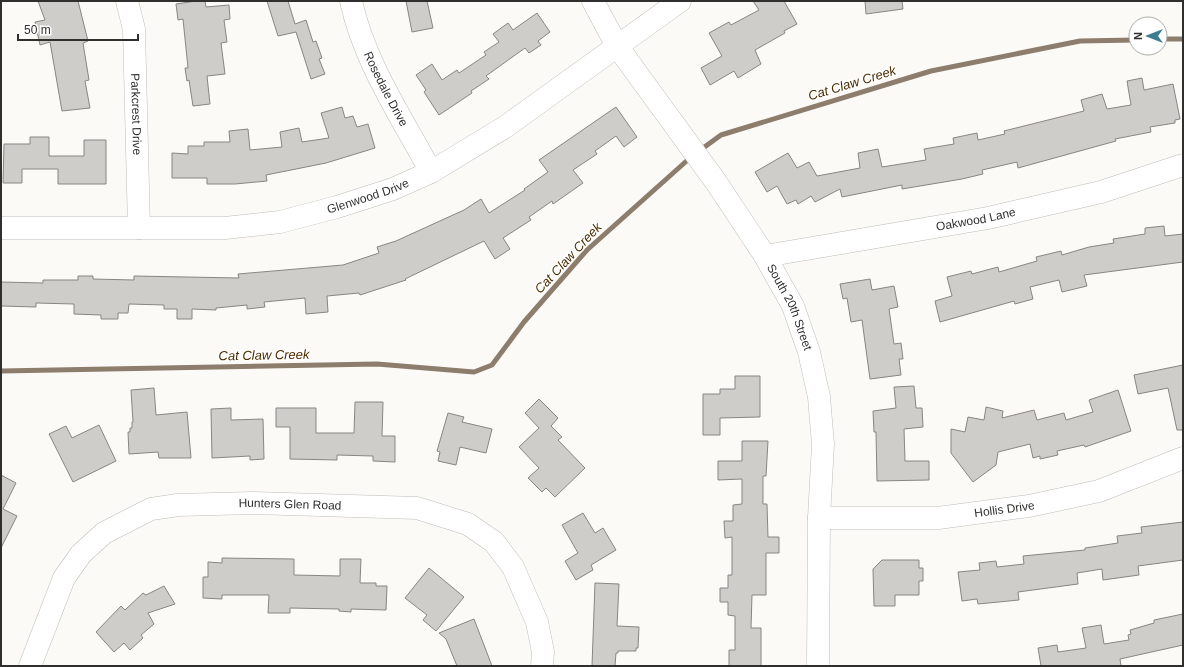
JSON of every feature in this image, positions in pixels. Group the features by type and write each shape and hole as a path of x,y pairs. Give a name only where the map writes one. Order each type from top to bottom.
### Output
{"street":[{"name":"Parkcrest Drive","path":"127,1 134,29 139,228"},
{"name":"Rosedale Drive","path":"351,1 354,16 368,54 431,172"},
{"name":"South 20th Street","path":"593,1 617,46 706,170 765,256 793,306 809,352 819,397 823,444 819,518 818,666"},
{"name":"Glenwood Drive","path":"1,228 225,228 280,222 337,207 392,189 431,172 505,127 680,1"},
{"name":"Oakwood Lane","path":"765,256 988,218 1101,192 1183,165"},
{"name":"Hollis Drive","path":"819,518 938,518 1030,506 1099,492 1183,458"},
{"name":"Hunters Glen Road","path":"30,666 64,578 81,554 104,533 151,509 178,505 252,503 417,508 468,524 494,542 514,568 537,622 543,652 542,666"}],"building":[{"path":"38,1 78,1 88,41 83,43 89,80 85,81 90,108 62,111 50,42 40,45 35,22 45,20"},
{"path":"205,1 206,7 229,5 230,19 224,20 227,42 221,43 225,74 207,76 210,104 193,106 189,80 187,81 185,68 188,68 183,19 178,20 176,4"},
{"path":"267,1 288,1 295,24 306,20 313,42 316,41 322,58 319,59 325,74 311,79 296,32 278,36"},
{"path":"406,1 427,1 433,28 412,32"},
{"path":"753,1 784,1 797,24 784,31 785,33 755,50 761,64 738,78 734,71 710,85 701,68 722,56 709,33 729,22 731,25 759,10"},
{"path":"865,1 902,1 903,9 866,14"},
{"path":"537,13 550,32 538,41 541,45 529,53 525,48 486,76 489,79 471,91 472,93 439,115 424,92 426,90 416,75 432,64 442,80 457,70 459,73 486,55 484,52 499,42 493,34 508,23 513,30"},
{"path":"1142,78 1144,90 1173,84 1180,119 1175,120 1175,123 1150,127 1151,132 1115,139 1116,141 1018,168 1017,162 982,170 983,174 962,179 902,189 902,185 842,197 840,189 815,202 811,196 798,204 796,200 787,204 777,186 767,192 755,172 788,153 797,168 809,162 817,176 860,168 858,153 878,149 882,167 926,160 924,149 954,144 953,138 977,133 978,140 1005,134 1004,131 1084,111 1081,100 1102,94 1107,109 1131,105 1127,81"},
{"path":"342,107 345,118 353,116 357,127 368,124 375,148 326,163 266,175 267,181 235,184 207,184 207,178 172,178 172,153 188,154 188,146 204,146 204,142 230,142 229,131 248,129 250,150 282,147 280,132 299,128 302,142 329,138 321,113"},
{"path":"616,107 637,137 624,147 616,136 595,151 597,154 573,170 583,183 553,204 552,201 529,217 531,220 503,238 510,249 495,259 484,241 405,279 406,280 360,295 359,293 327,296 328,312 306,314 305,298 264,302 265,307 247,309 247,305 216,308 216,310 192,309 192,319 177,319 177,309 164,309 164,305 129,304 128,313 118,313 118,319 101,319 101,315 74,314 74,304 36,303 36,307 1,306 1,282 43,283 43,280 78,280 78,276 93,276 93,279 134,280 134,276 239,278 238,274 343,265 379,253 377,247 396,241 464,210 481,199 489,213 525,190 524,189 548,172 539,160"},
{"path":"30,137 49,137 49,156 84,156 84,140 106,140 106,184 58,184 58,169 22,169 22,183 3,183 4,144 30,144"},
{"path":"1164,226 1165,236 1183,234 1183,262 1084,275 1087,286 1062,292 1059,280 1030,287 1033,299 1015,304 1014,301 940,322 935,301 952,296 947,277 971,271 972,274 998,267 999,272 1037,261 1036,257 1061,251 1062,255 1089,247 1114,243 1113,239 1145,234 1145,228"},
{"path":"870,279 872,290 894,286 898,307 889,309 894,344 901,343 903,359 899,359 901,375 870,379 862,320 851,322 847,298 843,299 840,284"},
{"path":"1183,365 1183,430 1177,430 1168,388 1138,394 1134,375"},
{"path":"735,376 760,376 760,417 720,418 720,435 703,435 703,394 720,394 720,389 735,389"},
{"path":"914,386 916,408 922,408 923,427 904,429 905,461 929,461 929,480 877,481 876,432 874,432 873,411 896,408 894,387"},
{"path":"154,388 156,415 187,412 191,458 159,458 158,452 129,454 128,432 130,432 130,428 132,428 133,422 131,390"},
{"path":"1118,390 1131,431 1085,447 1084,445 1057,451 1058,455 1040,459 1040,456 1033,458 1030,444 998,452 996,465 973,482 951,453 951,429 965,432 968,417 984,420 986,407 1003,411 1002,418 1034,410 1037,420 1064,413 1066,420 1093,412 1089,400"},
{"path":"539,399 558,418 551,426 562,437 558,440 585,468 555,497 546,488 542,492 528,478 539,468 519,447 539,428 525,413"},
{"path":"355,402 383,402 382,436 395,436 395,462 373,461 373,456 337,455 337,460 290,459 290,427 276,427 276,408 316,408 316,433 354,433"},
{"path":"231,408 231,420 263,419 264,459 250,460 250,456 212,458 211,409"},
{"path":"448,413 464,417 462,422 492,429 486,453 460,447 456,465 438,461 440,452 437,451"},
{"path":"99,425 116,461 73,482 49,434 66,426 72,438"},
{"path":"742,441 768,441 766,476 763,476 763,504 767,504 768,537 779,537 779,553 766,553 766,595 752,595 751,628 761,628 761,666 729,666 729,650 735,650 735,616 728,615 728,602 720,602 720,588 728,588 728,575 732,575 732,537 725,538 724,521 733,521 733,505 742,504 742,479 718,480 718,461 742,461"},
{"path":"1,475 16,483 3,509 17,516 1,548"},
{"path":"583,513 595,533 603,528 616,550 591,565 593,570 576,580 565,561 578,553 562,525"},
{"path":"1183,522 1183,560 1138,566 1139,575 1103,580 1102,569 1077,573 1078,584 1018,592 1019,600 978,604 977,599 962,601 958,572 980,570 979,563 996,561 997,567 1024,564 1023,556 1085,550 1085,548 1118,543 1117,536 1142,533 1141,527"},
{"path":"222,558 294,559 294,575 340,576 340,559 361,559 360,583 376,583 376,586 387,586 386,610 351,609 351,612 339,611 339,609 290,608 290,613 268,613 269,595 222,595 222,599 203,598 203,577 208,577 208,562 222,563"},
{"path":"882,560 919,560 919,568 923,568 923,581 919,581 919,595 895,595 895,606 874,606 873,569"},
{"path":"429,568 464,597 436,631 423,620 427,615 405,598"},
{"path":"595,583 619,584 617,626 639,627 638,648 636,648 636,651 618,651 618,653 616,653 615,666 592,666"},
{"path":"164,586 175,604 148,613 154,624 141,635 143,638 130,650 124,643 114,652 96,632 121,606 125,610 143,593 146,595"},
{"path":"1183,614 1183,645 1120,659 1121,666 1041,666 1038,648 1057,645 1058,652 1086,648 1082,628 1101,625 1104,644 1129,640 1128,635 1131,634 1130,630 1154,623 1154,620"},
{"path":"474,619 492,666 457,666 446,639 439,633"}],"waterway":[{"name":"Cat Claw Creek","path":"1168,39 1183,39"},
{"name":"Cat Claw Creek","path":"699,151 721,135 931,71 1080,41 1128,40"},
{"name":"Cat Claw Creek","path":"1,371 377,364 474,372 492,365 524,322 587,250 691,157"}]}
